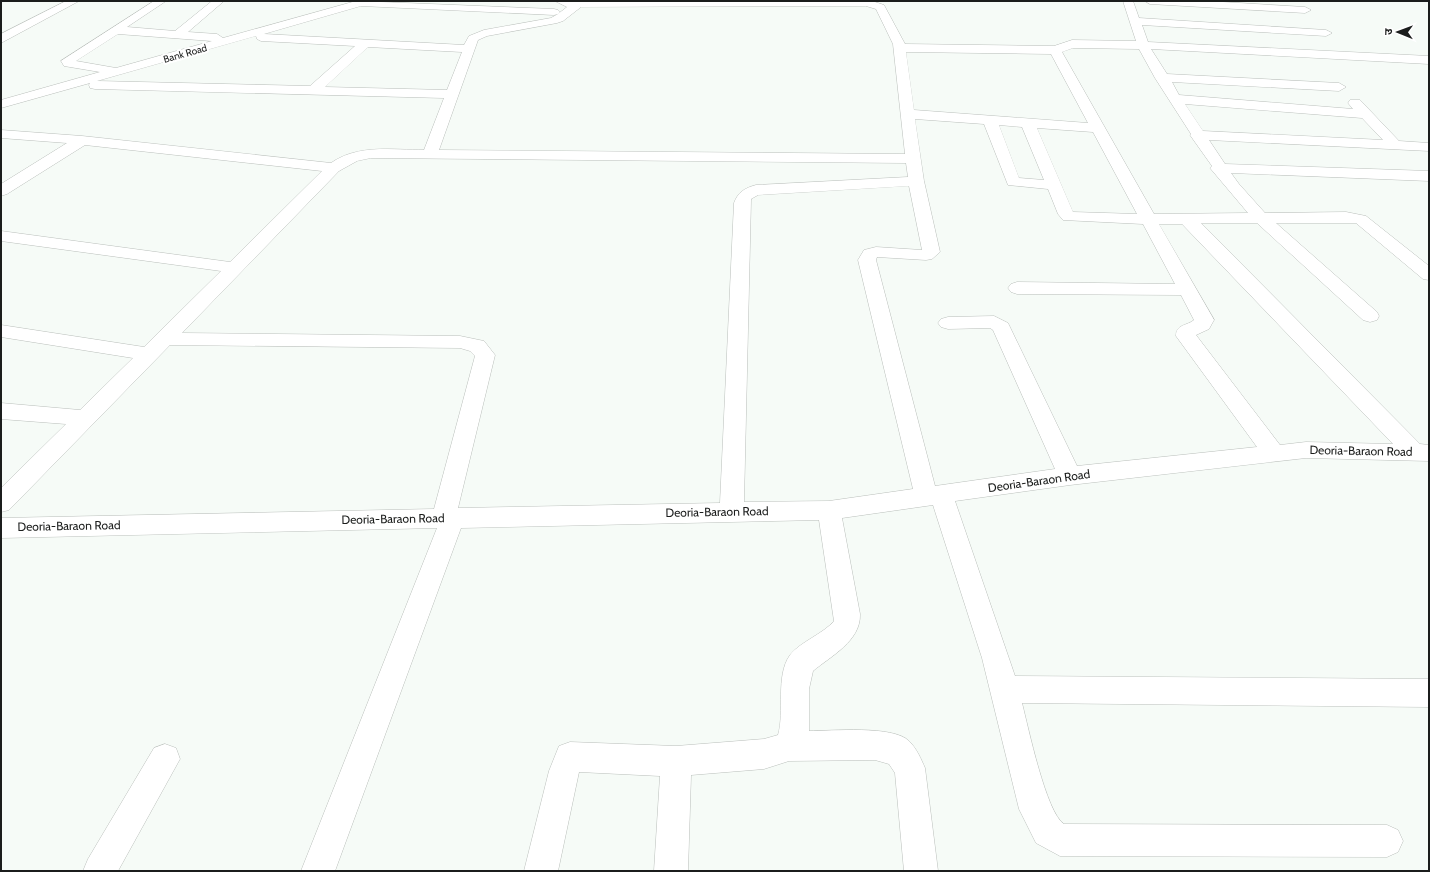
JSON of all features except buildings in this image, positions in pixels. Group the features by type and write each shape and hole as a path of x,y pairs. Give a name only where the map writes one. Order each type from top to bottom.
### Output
{"street":[{"path":"1,40 74,1"},
{"path":"117,72 68,63 67,61 161,1"},
{"path":"177,35 219,1"},
{"path":"1128,1 1143,46 1161,78 1218,168 1261,218 1370,316"},
{"path":"1150,1 1305,10"},
{"name":"Bank Road","path":"1,104 364,2 568,6 628,2 867,3 880,6 899,48"},
{"path":"430,154 473,38 477,34 553,21 568,6"},
{"path":"1134,21 1326,33"},
{"path":"115,30 177,35 469,48"},
{"path":"314,90 365,43"},
{"path":"1387,841 1060,840 1047,832 1035,809 996,658 933,495 867,260 870,254 876,252 926,255 931,252 916,181 899,48 1055,50 1072,44 1429,60"},
{"path":"1055,50 1204,320 1202,325 1186,331 1186,336 1274,453"},
{"path":"1306,54 1317,65"},
{"path":"1328,76 1396,146"},
{"path":"1161,78 1339,87"},
{"path":"73,84 452,94"},
{"path":"1175,99 1365,114"},
{"path":"908,114 1098,128"},
{"path":"990,120 1013,182 1054,185"},
{"path":"1028,123 1066,214 1069,217 1148,219 1346,216 1360,219 1429,275"},
{"path":"1,134 82,140 334,168"},
{"path":"1197,135 1429,147"},
{"path":"1,191 82,140"},
{"path":"1,503 334,168 347,159 357,155 430,154 913,159"},
{"path":"1218,168 1429,176"},
{"path":"732,512 743,198 748,193 756,190 916,181"},
{"path":"1187,218 1422,453"},
{"path":"1,236 234,268"},
{"path":"1017,288 1188,290"},
{"path":"948,322 994,322 1001,326 1070,476"},
{"path":"1,331 149,354"},
{"path":"164,339 460,342 477,346 485,355 448,518 318,871"},
{"path":"1,411 86,418"},
{"name":"Deoria-Baraon Road","path":"1,528 829,510 1070,476 1274,453 1306,450 1422,453"},
{"path":"789,746 794,730 796,689 800,664 842,631 847,623 848,614 829,510"},
{"path":"1004,689 1429,693"},
{"path":"541,871 564,771 570,756 676,761 764,754 789,746 875,745 898,751 910,768 921,871"},
{"path":"100,871 165,759"},
{"path":"671,871 676,761"}]}
